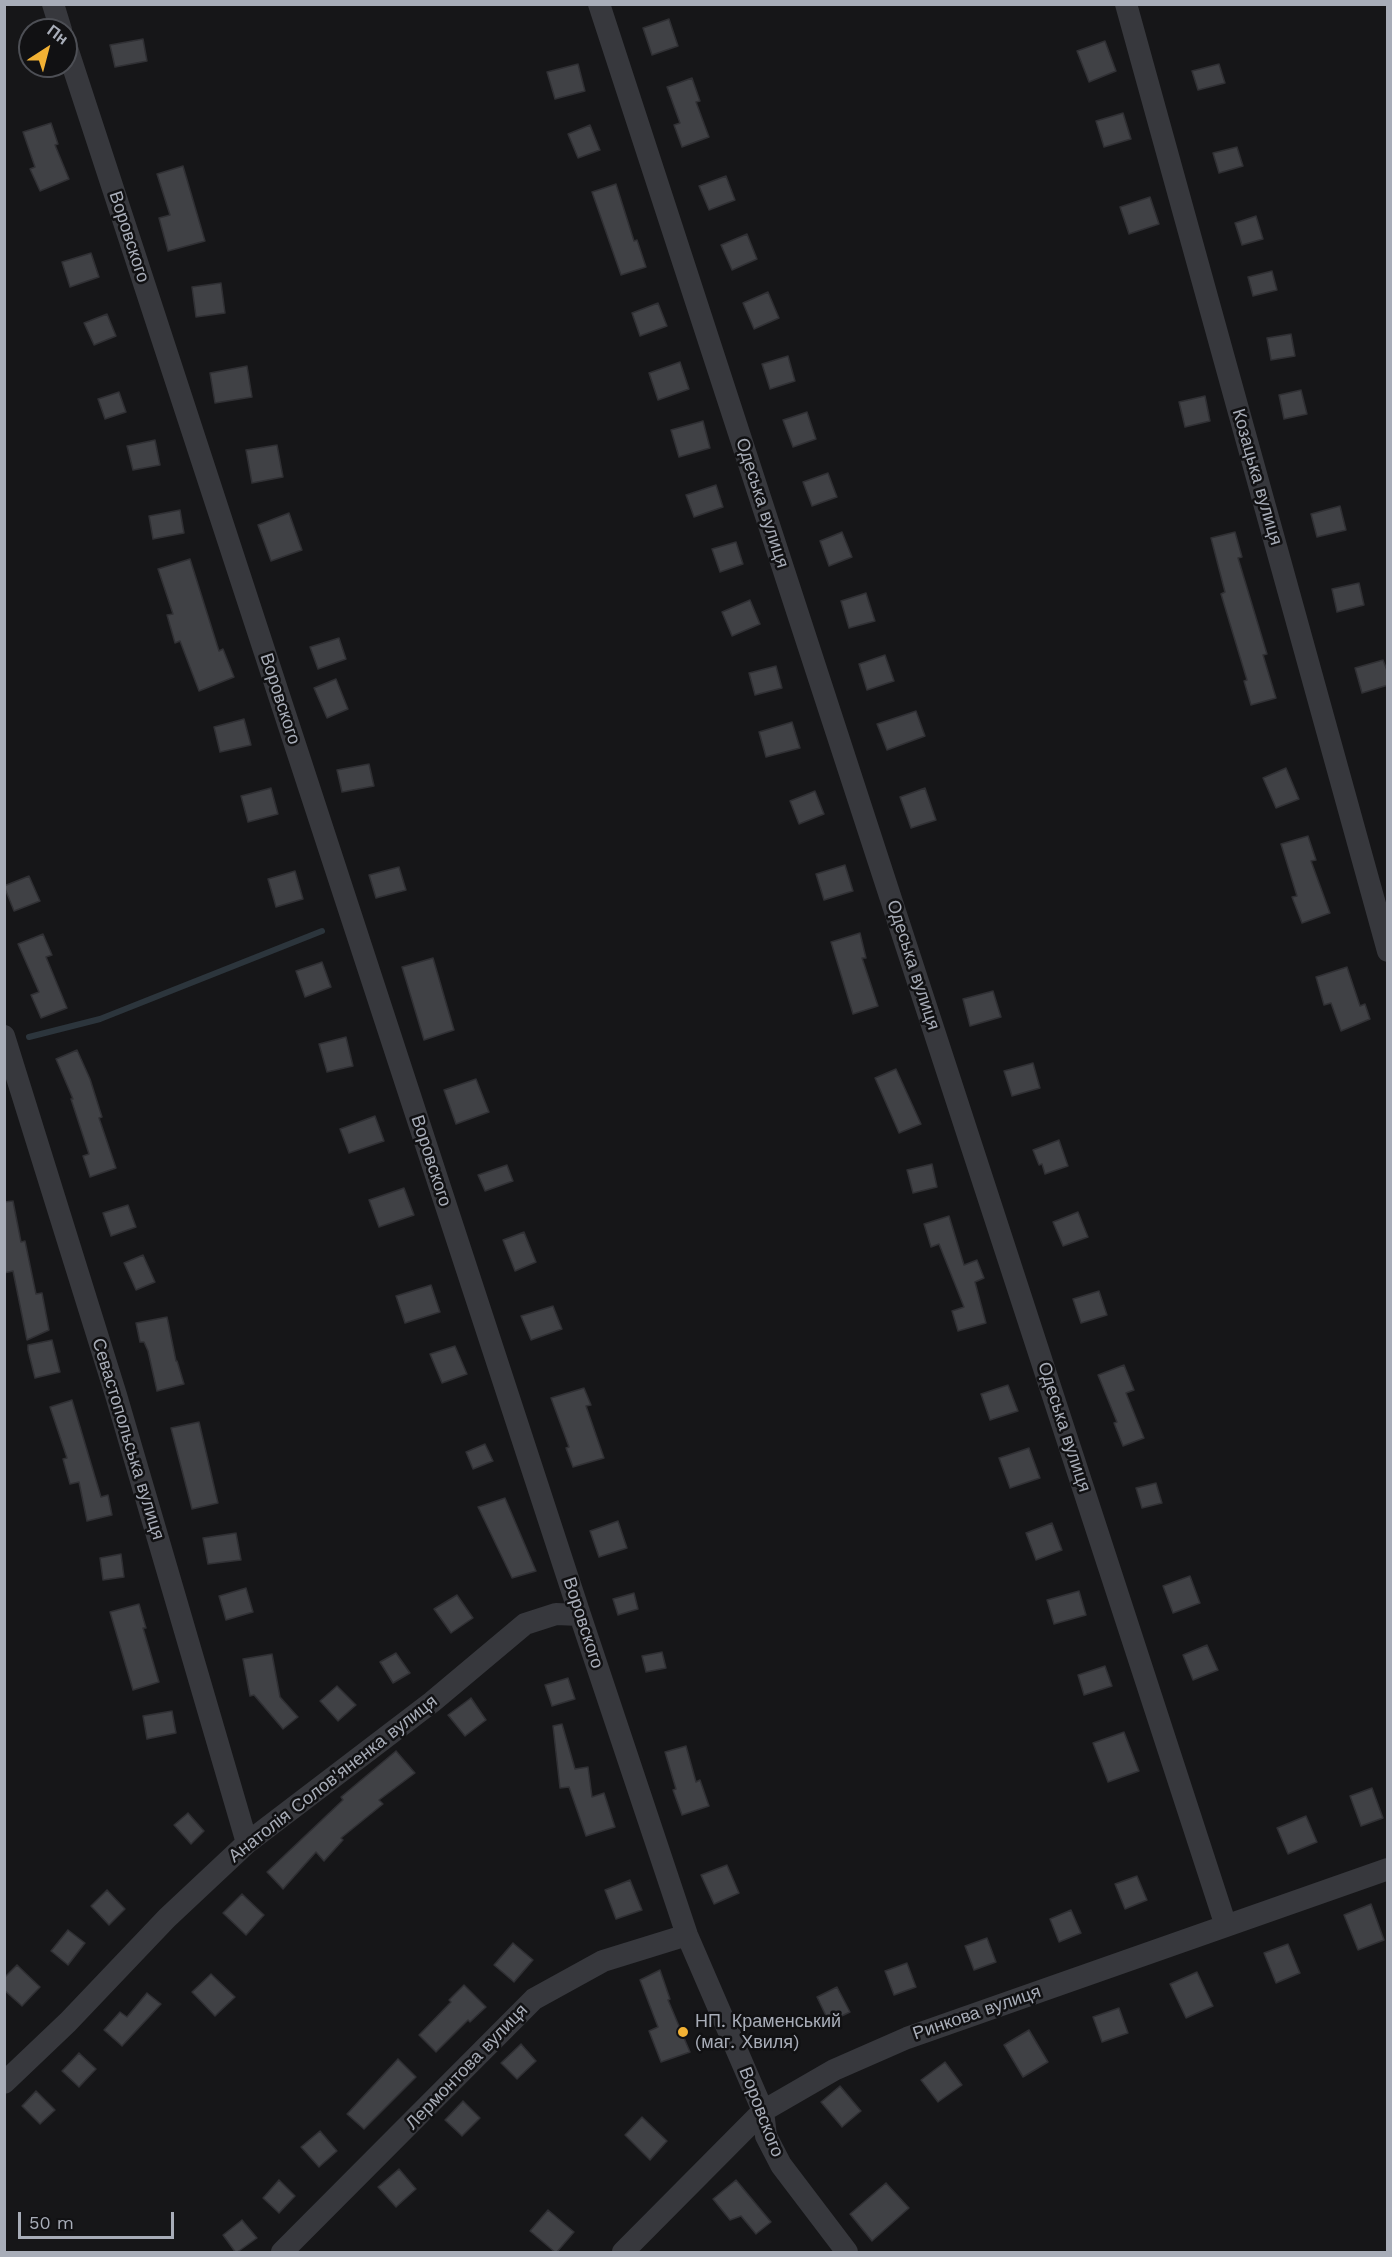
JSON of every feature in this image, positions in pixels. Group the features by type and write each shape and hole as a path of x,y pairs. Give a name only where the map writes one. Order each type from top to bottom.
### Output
{"street":[{"name":"Одеська вулиця","path":"599,4 1226,1926"},
{"name":"Козацька вулиця","path":"1126,4 1388,951"},
{"name":"Воровского","path":"77,78 687,1935 763,2110 766,2136 781,2165 847,2253"},
{"name":"Севастопольська вулиця","path":"4,1036 116,1395 247,1844"},
{"name":"Анатолія Солов'яненка вулиця","path":"4,2082 68,2022 167,1918 247,1844 432,1702 525,1624 556,1614 580,1615"},
{"name":"Ринкова вулиця","path":"623,2253 763,2110 834,2070 908,2037 1388,1869"},
{"name":"Лермонтова вулиця","path":"282,2253 534,1999 603,1961 687,1935"}],"building":[{"path":"669,19 678,46 652,55 643,28"},
{"path":"143,39 147,61 115,67 110,45"},
{"path":"1105,41 1116,71 1089,82 1077,51"},
{"path":"578,64 585,91 555,99 547,72"},
{"path":"1219,64 1225,83 1198,90 1192,71"},
{"path":"692,78 700,101 696,102 709,137 682,147 674,125 680,123 667,87"},
{"path":"1123,113 1131,139 1104,147 1096,121"},
{"path":"51,123 58,144 55,145 69,179 40,191 30,169 35,167 23,132"},
{"path":"590,125 600,150 578,158 568,134"},
{"path":"1237,147 1243,166 1219,173 1213,153"},
{"path":"183,166 205,241 168,251 159,218 170,215 157,174"},
{"path":"726,176 735,200 709,210 699,186"},
{"path":"616,184 634,241 637,240 646,267 621,275 592,192"},
{"path":"1150,197 1159,224 1129,234 1120,207"},
{"path":"1256,216 1263,239 1242,245 1235,223"},
{"path":"747,234 757,259 732,270 721,245"},
{"path":"91,253 99,277 70,287 62,262"},
{"path":"1272,271 1277,290 1253,296 1248,277"},
{"path":"221,283 225,313 196,317 192,287"},
{"path":"768,292 779,318 754,329 743,303"},
{"path":"658,303 667,326 640,336 632,313"},
{"path":"107,314 116,336 94,345 84,323"},
{"path":"1291,334 1295,356 1271,360 1267,338"},
{"path":"788,356 795,381 770,389 762,364"},
{"path":"680,362 689,389 658,400 649,373"},
{"path":"247,366 252,397 215,403 210,373"},
{"path":"1301,390 1307,414 1284,419 1279,395"},
{"path":"119,392 126,412 105,419 98,399"},
{"path":"1205,396 1210,421 1185,427 1179,402"},
{"path":"807,412 816,439 793,447 783,420"},
{"path":"703,421 710,448 679,457 671,430"},
{"path":"155,440 160,465 133,470 127,446"},
{"path":"277,445 283,477 252,483 246,450"},
{"path":"828,473 837,497 812,506 803,482"},
{"path":"716,485 723,507 694,517 686,495"},
{"path":"1340,506 1346,530 1317,537 1311,514"},
{"path":"180,510 184,533 153,539 149,516"},
{"path":"289,513 302,550 271,561 258,525"},
{"path":"842,532 852,557 829,566 820,541"},
{"path":"1235,532 1242,557 1238,558 1267,654 1263,655 1276,698 1251,705 1244,681 1247,680 1221,594 1225,592 1211,538"},
{"path":"736,542 743,564 720,572 712,549"},
{"path":"190,559 219,651 223,649 234,677 199,691 180,641 175,643 167,615 173,614 158,569"},
{"path":"1359,583 1364,605 1337,612 1332,589"},
{"path":"866,593 875,621 849,628 841,601"},
{"path":"750,600 760,624 732,636 722,612"},
{"path":"339,638 346,659 318,669 310,647"},
{"path":"885,655 894,681 867,690 859,664"},
{"path":"1383,660 1388,673 1388,685 1362,693 1355,668"},
{"path":"776,666 782,688 755,695 749,673"},
{"path":"336,679 348,709 327,718 314,688"},
{"path":"916,711 925,736 887,750 877,724"},
{"path":"244,719 251,745 220,752 214,727"},
{"path":"792,722 800,748 766,757 759,732"},
{"path":"369,764 374,786 342,792 337,770"},
{"path":"1286,768 1299,799 1276,808 1263,778"},
{"path":"271,788 278,814 248,822 241,796"},
{"path":"925,788 936,820 911,828 900,797"},
{"path":"815,791 824,814 799,824 790,801"},
{"path":"1308,836 1316,860 1311,861 1330,913 1302,923 1292,897 1297,896 1281,844"},
{"path":"845,865 853,891 824,900 816,874"},
{"path":"399,867 406,890 376,898 369,875"},
{"path":"295,871 303,899 276,907 268,879"},
{"path":"29,876 40,901 14,911 4,886"},
{"path":"860,933 866,958 862,958 878,1006 853,1014 831,942"},
{"path":"43,934 52,955 46,957 67,1008 41,1018 31,995 39,992 18,944"},
{"path":"433,958 454,1030 424,1040 402,967"},
{"path":"322,962 331,987 305,997 296,971"},
{"path":"1347,967 1360,1006 1365,1004 1370,1019 1341,1031 1331,1003 1324,1005 1316,977"},
{"path":"993,991 1001,1017 970,1026 963,999"},
{"path":"346,1037 353,1066 327,1072 319,1044"},
{"path":"77,1050 90,1079 102,1117 99,1118 116,1168 90,1177 83,1156 89,1154 71,1099 73,1099 56,1059"},
{"path":"1033,1063 1040,1088 1012,1096 1004,1071"},
{"path":"896,1069 921,1124 899,1133 875,1078"},
{"path":"476,1079 489,1112 456,1124 444,1090"},
{"path":"375,1116 384,1141 349,1153 340,1129"},
{"path":"1059,1140 1068,1166 1045,1174 1033,1150"},
{"path":"932,1164 937,1187 913,1193 907,1170"},
{"path":"507,1165 513,1181 485,1191 478,1175"},
{"path":"404,1188 414,1215 379,1227 369,1200"},
{"path":"13,1201 21,1242 25,1241 36,1294 42,1293 49,1330 27,1340 13,1271 4,1273 4,1202"},
{"path":"128,1205 136,1227 111,1236 103,1213"},
{"path":"1078,1212 1088,1237 1063,1246 1053,1222"},
{"path":"949,1216 964,1265 977,1260 984,1278 975,1282 986,1323 958,1331 952,1311 964,1307 939,1244 931,1247 924,1224"},
{"path":"524,1232 536,1262 515,1271 503,1240"},
{"path":"143,1255 155,1282 136,1290 124,1263"},
{"path":"431,1285 440,1312 405,1323 396,1296"},
{"path":"1099,1291 1107,1315 1081,1323 1073,1299"},
{"path":"553,1306 562,1329 531,1340 521,1316"},
{"path":"167,1317 176,1361 184,1384 157,1391 148,1351 144,1342 140,1342 136,1323"},
{"path":"52,1340 60,1372 35,1378 28,1345"},
{"path":"455,1346 467,1374 442,1383 430,1354"},
{"path":"1124,1365 1134,1390 1126,1393 1144,1438 1123,1446 1114,1423 1117,1422 1098,1375"},
{"path":"1008,1385 1018,1411 990,1420 981,1394"},
{"path":"584,1388 591,1405 586,1406 604,1458 573,1467 566,1448 569,1447 551,1398"},
{"path":"72,1400 101,1497 108,1495 112,1515 87,1521 79,1482 70,1484 63,1459 67,1458 50,1407"},
{"path":"199,1422 218,1503 192,1509 171,1428"},
{"path":"485,1444 493,1461 473,1469 466,1452"},
{"path":"1029,1448 1040,1478 1010,1488 999,1458"},
{"path":"1156,1483 1162,1503 1142,1508 1136,1488"},
{"path":"505,1498 536,1571 512,1578 478,1507"},
{"path":"618,1521 627,1548 599,1557 590,1531"},
{"path":"1052,1523 1062,1550 1036,1560 1026,1533"},
{"path":"236,1533 241,1560 208,1564 203,1538"},
{"path":"121,1554 124,1577 103,1580 100,1558"},
{"path":"1190,1576 1200,1603 1173,1613 1163,1586"},
{"path":"246,1588 253,1612 226,1620 219,1596"},
{"path":"1079,1591 1086,1615 1054,1624 1047,1600"},
{"path":"634,1593 638,1609 618,1615 613,1599"},
{"path":"457,1595 473,1618 451,1633 434,1609"},
{"path":"139,1604 146,1628 143,1628 159,1682 133,1690 110,1612"},
{"path":"1207,1645 1218,1670 1193,1680 1183,1655"},
{"path":"662,1652 666,1668 646,1672 642,1656"},
{"path":"396,1653 410,1673 393,1683 380,1662"},
{"path":"272,1654 280,1697 298,1717 283,1729 254,1695 250,1696 243,1659"},
{"path":"1105,1666 1112,1686 1084,1695 1078,1675"},
{"path":"568,1678 575,1699 552,1706 545,1685"},
{"path":"337,1686 356,1705 338,1721 320,1701"},
{"path":"471,1698 486,1720 465,1736 448,1715"},
{"path":"172,1711 176,1733 147,1739 143,1716"},
{"path":"562,1724 575,1769 588,1767 592,1797 604,1793 615,1827 586,1836 569,1787 560,1788 553,1726"},
{"path":"1124,1732 1139,1771 1108,1782 1093,1743"},
{"path":"686,1746 696,1782 700,1780 709,1806 682,1815 673,1790 676,1789 665,1752"},
{"path":"396,1751 415,1773 379,1800 383,1804 341,1838 343,1840 324,1861 316,1852 283,1889 267,1872 343,1800 341,1797"},
{"path":"1372,1788 1383,1818 1361,1826 1350,1796"},
{"path":"188,1813 204,1831 191,1844 174,1825"},
{"path":"1306,1816 1317,1842 1288,1854 1277,1828"},
{"path":"727,1865 739,1893 714,1904 701,1875"},
{"path":"1137,1876 1147,1900 1125,1909 1115,1884"},
{"path":"630,1880 642,1910 616,1919 605,1890"},
{"path":"107,1890 125,1909 109,1925 91,1906"},
{"path":"242,1894 264,1915 246,1935 223,1913"},
{"path":"1371,1904 1384,1940 1358,1950 1344,1915"},
{"path":"1071,1910 1081,1933 1059,1942 1050,1919"},
{"path":"68,1930 85,1943 68,1965 51,1951"},
{"path":"987,1938 996,1962 974,1970 965,1946"},
{"path":"513,1943 533,1960 514,1982 494,1965"},
{"path":"1288,1944 1300,1973 1276,1983 1264,1953"},
{"path":"907,1963 916,1987 894,1995 885,1971"},
{"path":"17,1965 40,1987 22,2006 4,1990 4,1978"},
{"path":"660,1970 670,1999 668,2000 690,2052 661,2062 649,2031 658,2027 640,1980"},
{"path":"1197,1972 1213,2006 1186,2018 1170,1984"},
{"path":"211,1974 235,1997 215,2016 192,1992"},
{"path":"464,1985 486,2007 470,2022 468,2020 436,2052 419,2035"},
{"path":"837,1987 850,2012 829,2022 817,1997"},
{"path":"147,1993 161,2004 122,2046 104,2030 120,2012 127,2017"},
{"path":"1119,2008 1128,2033 1102,2042 1093,2017"},
{"path":"1029,2030 1048,2062 1023,2077 1004,2045"},
{"path":"521,2044 536,2061 517,2079 501,2063"},
{"path":"79,2053 96,2069 79,2087 62,2071"},
{"path":"398,2059 416,2077 364,2129 347,2114"},
{"path":"945,2062 962,2085 938,2102 921,2080"},
{"path":"840,2086 861,2111 842,2127 821,2102"},
{"path":"36,2091 55,2110 40,2124 22,2106"},
{"path":"463,2101 480,2118 462,2136 445,2120"},
{"path":"642,2117 667,2141 650,2160 625,2135"},
{"path":"320,2131 337,2151 319,2167 301,2147"},
{"path":"399,2169 416,2189 396,2207 378,2187"},
{"path":"279,2180 295,2196 279,2213 263,2198"},
{"path":"736,2180 771,2222 756,2234 741,2216 730,2220 713,2199"},
{"path":"886,2183 909,2208 872,2241 850,2214"},
{"path":"548,2210 574,2232 556,2253 530,2231"},
{"path":"242,2220 257,2238 236,2253 223,2235"}],"waterway":[{"path":"29,1037 100,1019 322,931"}],"place":[{"name":"НП. Краменський (маг. Хвиля)","path":"683,2032"}]}
